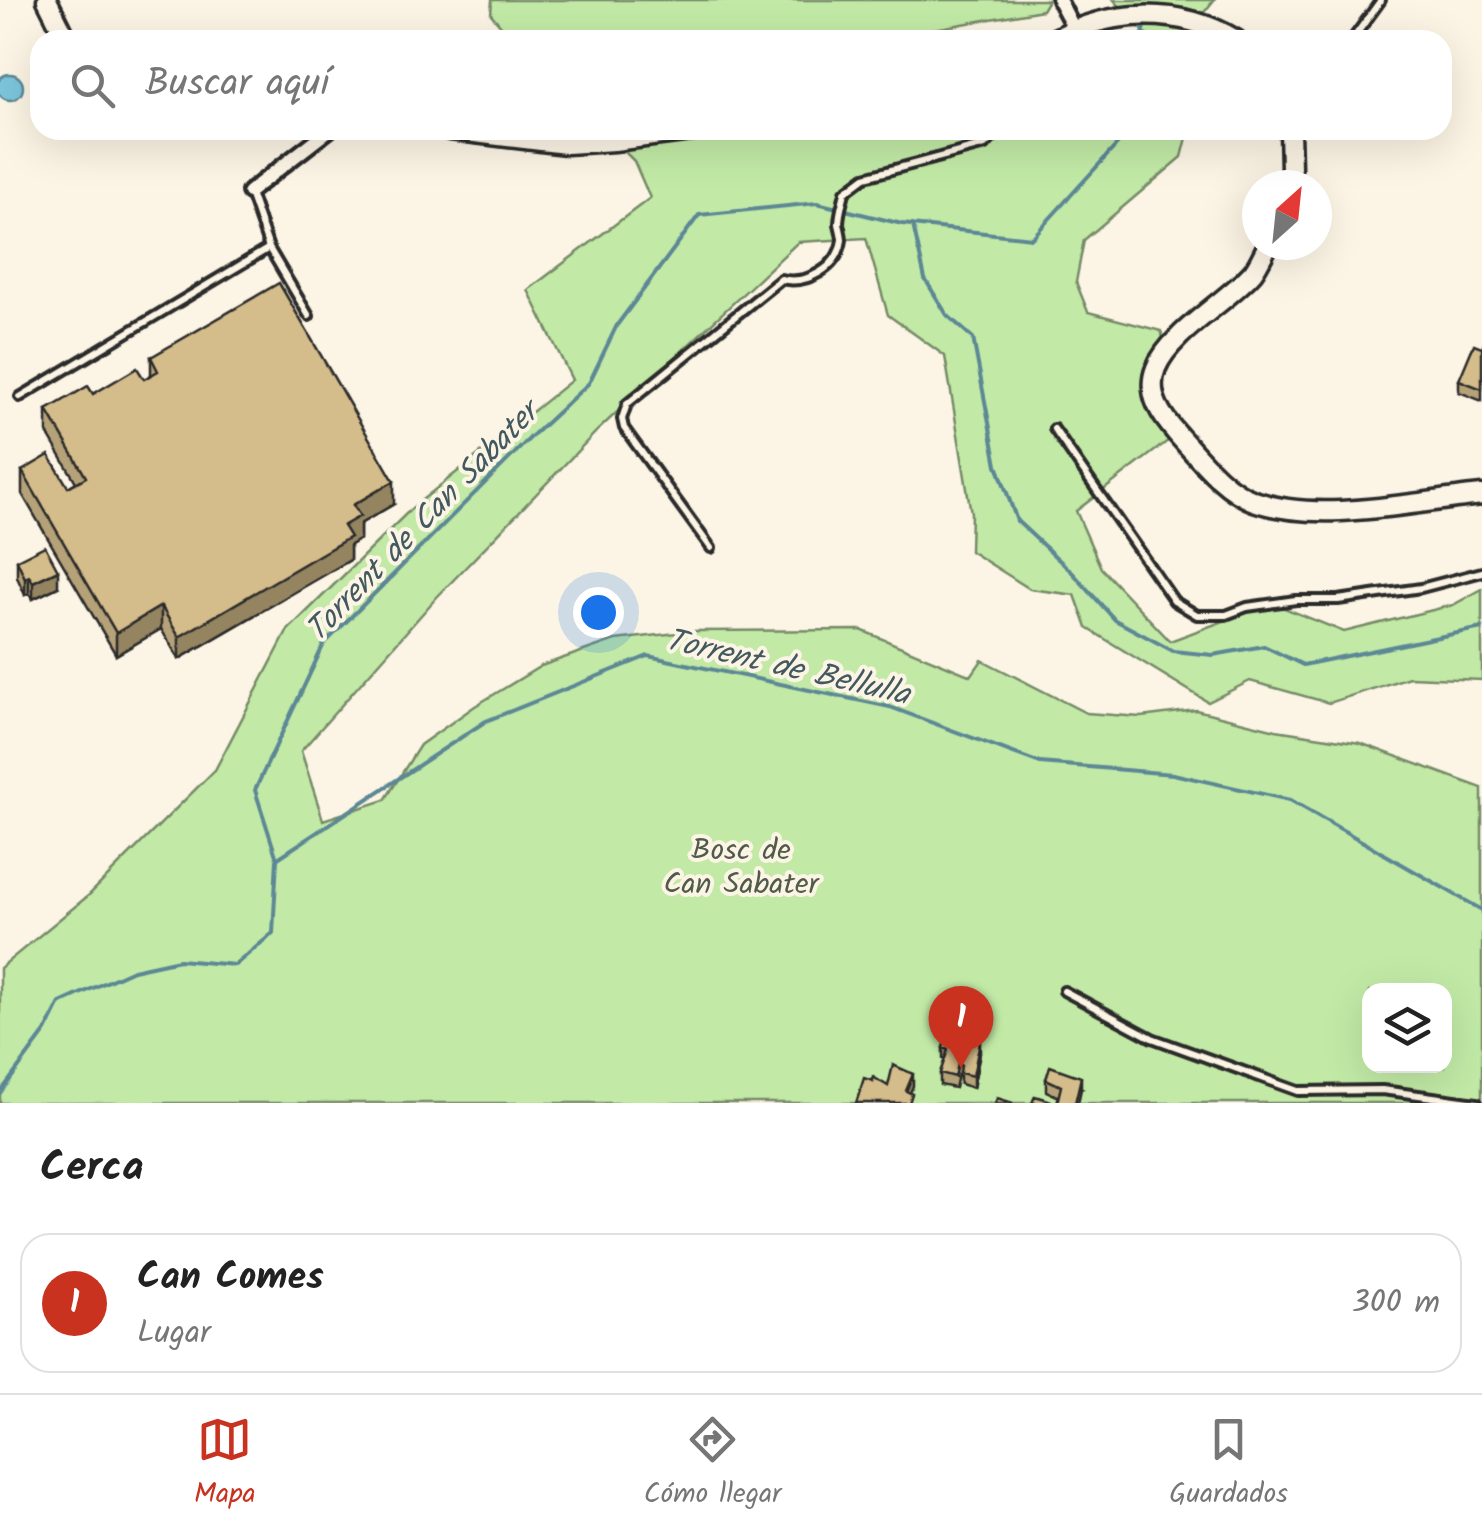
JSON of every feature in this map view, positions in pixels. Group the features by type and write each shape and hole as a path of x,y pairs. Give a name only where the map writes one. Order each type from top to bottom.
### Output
{"main road":[{"path":"47,0 62,30"},
{"path":"1074,29 1112,17 1167,16 1218,30"},
{"path":"533,140 566,144 622,140"},
{"path":"1290,140 1290,170"},
{"path":"1260,260 1254,270 1194,322 1156,368 1153,389 1159,414 1211,472 1251,500 1292,509 1334,510 1482,495"}],"street":[{"path":"1060,0 1074,29"},
{"path":"250,192 316,140"}],"lane":[{"path":"1359,30 1381,0"},
{"path":"711,548 624,428 622,419 627,404 781,279 796,282 815,277 836,254 842,239 839,221 845,192 855,184 865,177 989,140"},
{"path":"250,192 268,248 309,316"},
{"path":"20,397 268,248"},
{"path":"1054,429 1174,601 1197,615 1226,615 1247,606 1296,600 1377,595 1482,572"},
{"path":"1064,991 1152,1038 1298,1092 1382,1090 1477,1103"}],"green space":[{"path":"492,0 1048,0 1042,10 929,30 505,30 491,14"},
{"path":"1114,0 1214,0 1190,30 1142,30"},
{"name":"Bosc de Can Sabater","path":"1186,140 1182,157 1084,240 1076,282 1088,312 1161,331 1168,352 1153,389 1177,434 1076,511 1101,568 1170,641 1272,603 1344,632 1453,605 1482,589 1482,680 1409,677 1329,703 1250,681 1208,702 1087,628 1075,595 1030,589 970,551 971,513 945,356 888,315 866,238 798,242 597,431 437,597 301,751 323,820 385,800 420,745 541,666 615,640 695,631 861,630 971,676 982,660 1086,713 1141,717 1196,710 1276,730 1360,743 1482,788 1482,1103 0,1103 0,968 89,895 215,770 288,630 412,508 572,380 528,290 650,198 634,161 614,141"}],"water":[{"path":"5,75 15,75 22,82 22,92 15,99 5,99 -1,93 -1,81"}],"building":[{"path":"279,283 394,481 353,505 360,516 343,526 350,537 179,637 161,606 116,633 22,471 49,455 68,487 86,477 47,410 88,386 93,394 137,368 144,379 158,371 151,357"},
{"path":"1474,344 1482,347 1482,389 1459,380"},
{"path":"45,546 58,570 33,582 29,576 25,578 17,560"},
{"path":"947,1033 980,1041 973,1076 960,1073 958,1064 955,1077 940,1073 948,1050 943,1048"},
{"path":"893,1065 913,1074 906,1091 912,1094 909,1103 856,1103 864,1078 873,1081 873,1077 888,1086"},
{"path":"1050,1066 1081,1077 1075,1103 1057,1103 1061,1086 1046,1079"},
{"path":"1035,1096 1051,1101 1051,1103 1032,1103"}],"waterway":[{"path":"1144,30 1146,24"},
{"name":"Torrent de Can Sabater","path":"0,1093 46,1031 60,1003 133,970 179,960 235,965 273,933 277,859 255,790 324,644 589,383 617,325 699,215 817,203 902,224 1032,238 1121,140"},
{"path":"913,225 925,279 947,315 973,338 997,465 1017,521 1072,572 1115,620 1173,651 1213,655 1264,646 1303,665 1482,628"},
{"name":"Torrent de Bellulla","path":"278,858 486,721 648,656 890,707 1040,763 1173,774 1290,800 1482,910"}],"place":[{"name":"Can Comes","path":"961,1068"}]}
